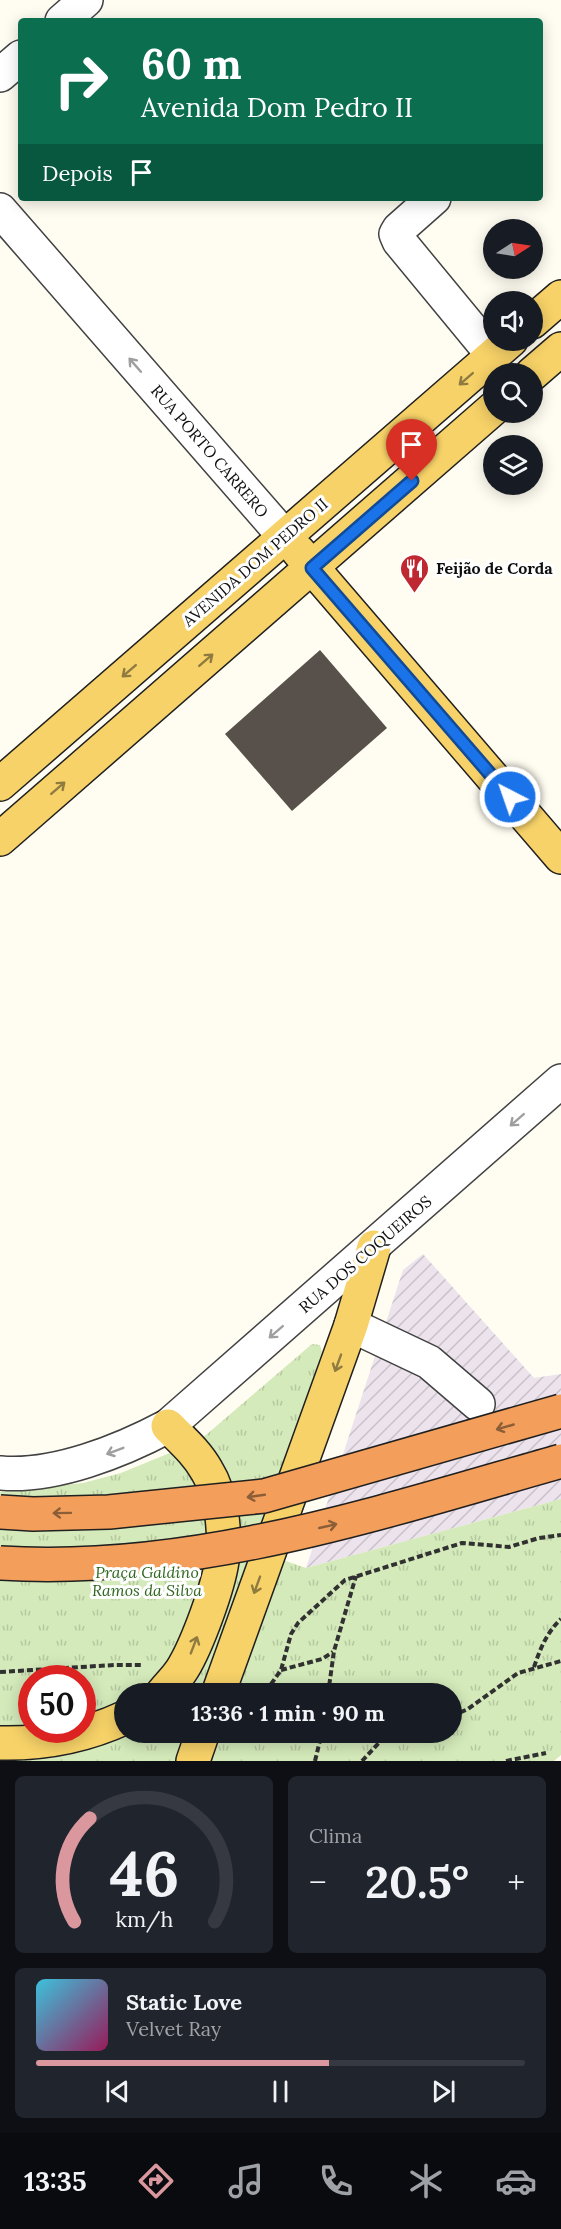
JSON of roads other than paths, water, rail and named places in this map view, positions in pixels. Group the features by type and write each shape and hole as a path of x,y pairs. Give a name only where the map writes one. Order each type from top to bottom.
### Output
{"highway":[{"path":"0,1512 33,1514 109,1512 264,1496 561,1411"},
{"path":"0,1563 34,1565 116,1563 184,1556 271,1540 346,1522 561,1461"}],"main road":[{"path":"543,313 561,297"},
{"path":"543,365 561,350"},
{"name":"AVENIDA DOM PEDRO II","path":"0,784 499,351"},
{"path":"5,839 483,418"},
{"name":"RUA PORTO CARRERO","path":"284,536 561,857"},
{"path":"222,1683 351,1325 374,1247"},
{"path":"168,1426 192,1450 208,1471 217,1494 222,1530 222,1561 215,1585 192,1651 172,1682"},
{"path":"0,1743 21,1743 81,1735 114,1722"},
{"path":"193,1761 199,1743"}],"street":[{"path":"65,18 86,0"},
{"path":"0,75 18,60"},
{"path":"431,201 396,234 399,241 483,328"},
{"name":"RUA PORTO CARRERO","path":"0,210 284,536"},
{"name":"RUA DOS COQUEIROS","path":"0,1473 41,1470 85,1461 115,1451 168,1426 561,1081"},
{"path":"351,1325 429,1362 478,1404"}],"place":[{"name":"Feijão de Corda","path":"415,594"}],"park label":[{"name":"Praça Galdino Ramos da Silva","path":"147,1581"}]}
